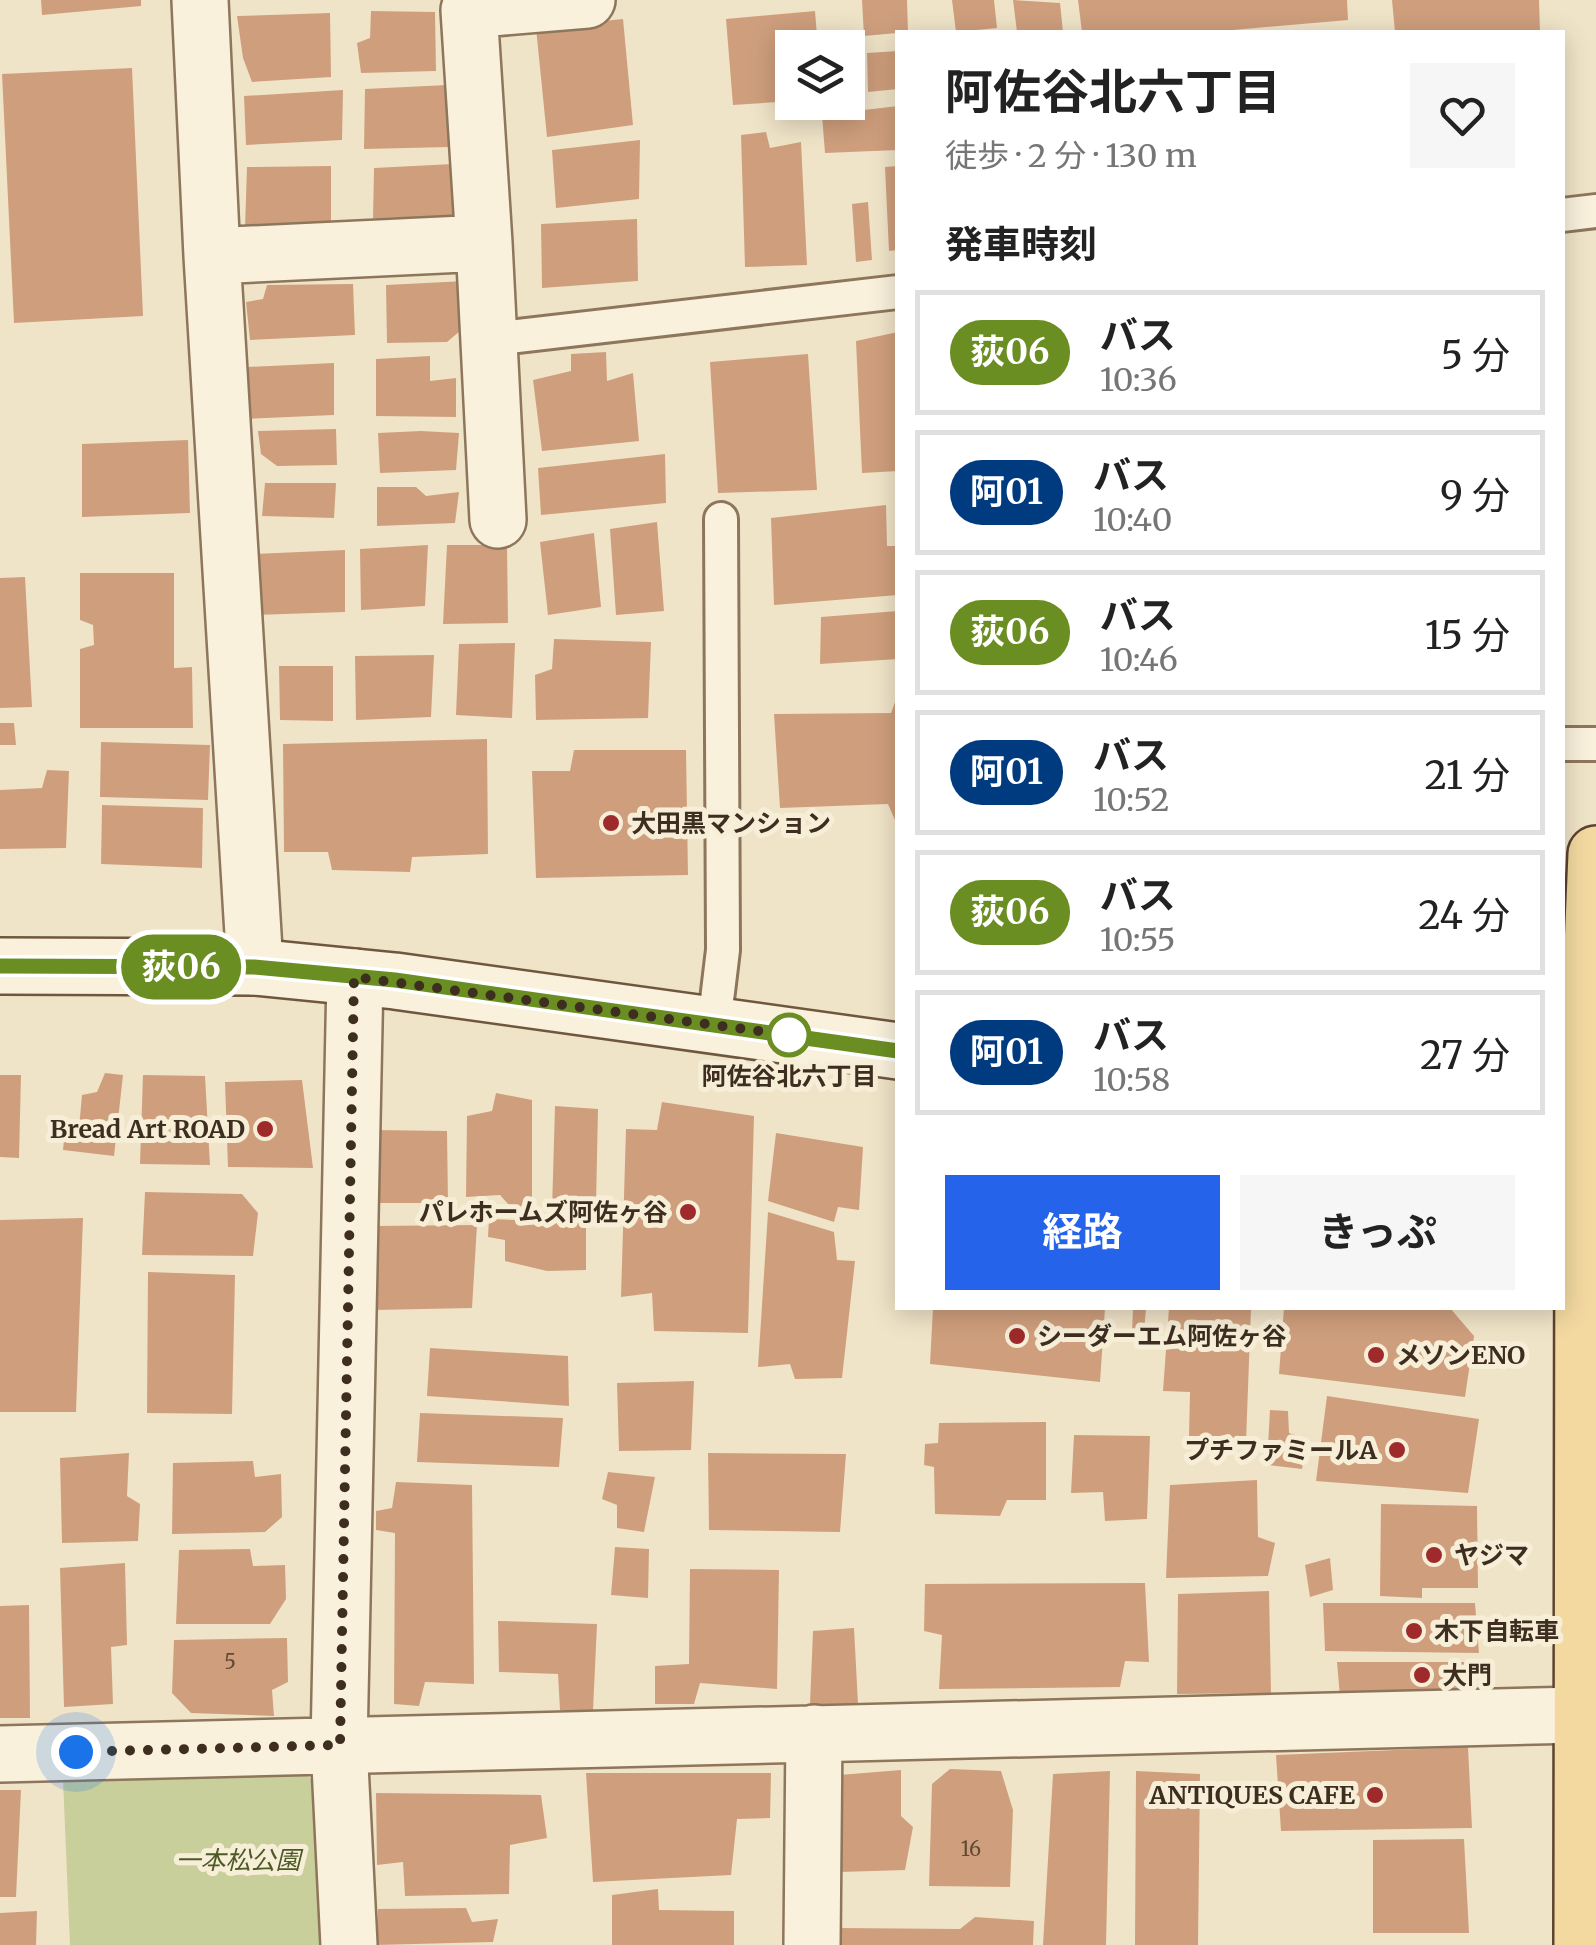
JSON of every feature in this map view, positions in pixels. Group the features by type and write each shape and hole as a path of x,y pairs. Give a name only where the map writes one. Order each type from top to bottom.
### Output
{"main road":[{"path":"1587,1940 1579,1715 1589,1470 1580,1159 1596,854"}],"street":[{"path":"200,0 254,967"},
{"path":"498,520 492,339 468,10 587,0"},
{"path":"212,256 484,243"},
{"path":"0,966 254,967 354,977 895,1051"},
{"path":"349,1945 340,1745 354,977"},
{"path":"0,1754 1579,1715"},
{"path":"812,1945 814,1733"}],"lane":[{"path":"1565,215 1596,211"},
{"path":"492,339 895,292"},
{"path":"714,1025 724,950 721,519"},
{"path":"1565,744 1596,744"}],"green space":[{"name":"一本松公園","path":"305,1773 321,1790 325,1945 70,1945 63,1780"}],"building":[{"path":"41,0 141,0 141,6 42,15"},
{"path":"862,0 907,0 908,30 895,30 895,33 865,36"},
{"path":"952,0 994,0 997,28 956,30"},
{"path":"1013,0 1060,3 1063,30 1017,30"},
{"path":"1078,0 1347,0 1348,20 1233,30 1082,30"},
{"path":"1392,0 1539,0 1540,30 1395,30"},
{"path":"371,11 435,12 436,71 361,73 357,43 370,38"},
{"path":"815,11 817,30 775,30 775,102 733,105 726,19"},
{"path":"330,13 331,77 252,82 243,58 237,16"},
{"path":"623,19 633,125 547,137 536,28"},
{"path":"895,51 895,89 868,92 867,53"},
{"path":"132,68 143,316 14,323 2,74"},
{"path":"447,85 449,147 364,149 365,89"},
{"path":"343,90 342,140 246,145 244,96"},
{"path":"895,106 895,150 825,153 822,120 865,120 865,110"},
{"path":"766,132 770,148 801,142 807,265 745,267 741,135"},
{"path":"640,140 639,199 556,208 552,150"},
{"path":"453,164 454,217 373,218 374,168"},
{"path":"331,166 331,225 245,228 247,167"},
{"path":"895,166 895,250 889,251 885,167"},
{"path":"868,202 872,260 856,262 852,204"},
{"path":"637,219 638,281 542,288 541,224"},
{"path":"465,281 466,326 447,342 387,343 386,285"},
{"path":"353,284 355,335 250,340 246,302 263,299 267,285"},
{"path":"895,333 895,471 862,473 856,341"},
{"path":"606,352 607,381 633,373 639,441 542,451 533,380 571,371 571,354"},
{"path":"808,354 817,490 718,493 710,362"},
{"path":"430,356 430,381 456,378 456,417 376,416 376,359"},
{"path":"334,363 334,415 245,419 246,367"},
{"path":"336,429 337,465 277,466 261,454 258,431"},
{"path":"378,433 459,433 456,470 380,473"},
{"path":"188,440 190,513 82,517 82,444"},
{"path":"665,454 666,503 541,515 538,468"},
{"path":"265,483 336,483 334,518 262,516"},
{"path":"377,487 416,487 426,496 459,492 455,523 377,526"},
{"path":"886,505 887,546 895,546 895,595 774,605 771,518"},
{"path":"657,522 664,611 616,615 610,529"},
{"path":"594,533 601,607 548,615 540,542"},
{"path":"428,545 425,606 361,610 360,549"},
{"path":"447,545 507,545 508,623 443,624"},
{"path":"345,550 345,612 252,615 254,554"},
{"path":"80,573 174,573 174,668 192,667 193,728 80,728 80,649 94,645 93,625 80,620"},
{"path":"25,577 32,707 0,708 0,578"},
{"path":"895,611 895,659 820,664 821,617"},
{"path":"554,639 651,642 648,718 536,720 535,675 552,669"},
{"path":"515,643 512,718 456,715 459,644"},
{"path":"434,655 431,717 356,720 355,656"},
{"path":"279,666 333,666 333,721 280,720"},
{"path":"895,702 895,820 888,804 780,808 774,714 891,713"},
{"path":"0,723 14,723 16,745 0,745"},
{"path":"487,739 488,854 412,857 410,872 332,870 328,852 284,852 283,744"},
{"path":"101,742 210,745 208,800 100,797"},
{"name":"大田黒マンション","path":"574,750 686,750 688,875 536,878 532,771 570,771"},
{"path":"47,770 69,771 66,848 0,849 0,790 42,788"},
{"path":"102,805 203,808 202,868 101,864"},
{"path":"105,1073 123,1075 114,1156 63,1150 64,1140 78,1139 82,1095 97,1092"},
{"path":"0,1075 21,1075 19,1158 0,1157"},
{"path":"143,1075 205,1076 210,1165 140,1164"},
{"path":"302,1080 313,1168 228,1167 225,1082"},
{"path":"496,1093 532,1100 532,1208 509,1205 500,1195 466,1197 467,1116 492,1111"},
{"name":"パレホームズ阿佐ヶ谷","path":"662,1102 754,1116 748,1333 654,1331 652,1293 621,1297 626,1129 657,1130"},
{"path":"555,1106 598,1109 596,1205 552,1210"},
{"path":"374,1130 447,1131 448,1203 374,1203"},
{"path":"776,1133 863,1147 859,1210 838,1207 834,1222 768,1201"},
{"path":"145,1192 242,1194 258,1213 253,1256 142,1255"},
{"path":"768,1212 834,1232 837,1260 855,1261 842,1378 795,1379 790,1364 758,1367"},
{"path":"83,1218 76,1412 0,1412 0,1220"},
{"path":"489,1219 586,1223 586,1270 547,1271 505,1261 505,1240 488,1237"},
{"path":"477,1225 472,1308 374,1310 374,1226"},
{"path":"148,1272 235,1275 232,1414 147,1413"},
{"name":"シーダーエム阿佐ヶ谷","path":"933,1310 1105,1310 1100,1382 930,1364"},
{"path":"1133,1310 1146,1310 1144,1333 1132,1333"},
{"name":"プチファミールA","path":"1169,1310 1251,1310 1246,1442 1189,1437 1190,1392 1163,1391"},
{"name":"メソンENO","path":"1284,1310 1452,1310 1474,1336 1465,1397 1279,1374"},
{"path":"430,1348 568,1356 569,1406 427,1396"},
{"path":"694,1381 691,1450 619,1451 617,1383"},
{"name":"プチファミールA","path":"1327,1396 1479,1419 1468,1493 1316,1481"},
{"path":"1270,1410 1288,1411 1289,1433 1307,1439 1302,1469 1267,1465"},
{"path":"420,1413 563,1418 559,1467 417,1462"},
{"path":"1046,1422 1046,1500 1007,1500 1000,1516 935,1514 934,1467 924,1465 925,1444 938,1443 939,1423"},
{"path":"1074,1435 1150,1436 1147,1519 1105,1521 1103,1492 1071,1493"},
{"path":"129,1453 127,1496 140,1504 138,1541 62,1543 60,1458"},
{"path":"708,1453 846,1454 840,1532 709,1530"},
{"path":"253,1461 255,1477 281,1474 282,1517 265,1532 172,1534 173,1463"},
{"path":"608,1472 655,1477 644,1532 617,1528 617,1505 602,1499"},
{"path":"1257,1480 1258,1537 1275,1543 1268,1576 1166,1578 1170,1485"},
{"path":"396,1482 472,1485 474,1684 425,1682 419,1706 394,1704 395,1533 376,1530 376,1511 392,1508"},
{"path":"1381,1504 1477,1506 1478,1588 1422,1588 1422,1598 1380,1596"},
{"path":"615,1547 649,1549 648,1598 611,1595"},
{"path":"250,1549 253,1566 285,1565 286,1599 270,1624 176,1624 179,1550"},
{"path":"1330,1558 1333,1590 1310,1597 1305,1565"},
{"path":"125,1563 127,1645 111,1647 113,1704 64,1707 60,1568"},
{"path":"690,1569 779,1570 777,1689 700,1683 694,1704 655,1704 655,1666 689,1664"},
{"path":"1145,1583 1149,1662 1125,1661 1120,1687 939,1689 942,1635 924,1631 925,1584"},
{"path":"1269,1591 1271,1693 1177,1694 1178,1594"},
{"path":"1323,1603 1475,1603 1479,1653 1325,1651"},
{"path":"29,1605 30,1718 0,1718 0,1606"},
{"path":"498,1621 597,1624 593,1711 560,1710 558,1674 499,1672"},
{"path":"854,1628 858,1704 810,1704 813,1631"},
{"path":"287,1638 288,1682 272,1690 274,1716 191,1713 172,1693 174,1640"},
{"path":"1337,1662 1468,1662 1468,1692 1340,1697"},
{"path":"1468,1747 1472,1828 1281,1831 1276,1755"},
{"path":"950,1769 1001,1771 1013,1810 1010,1887 929,1886 932,1784"},
{"path":"901,1770 901,1816 913,1827 905,1870 840,1872 839,1775"},
{"path":"1110,1771 1106,1945 1043,1945 1053,1774"},
{"path":"1136,1771 1200,1774 1198,1945 1135,1945"},
{"path":"586,1773 771,1773 770,1818 737,1819 731,1875 593,1882"},
{"path":"0,1790 21,1790 16,1897 0,1897"},
{"path":"376,1793 541,1795 547,1838 510,1845 509,1894 405,1896 403,1862 377,1865"},
{"path":"1464,1839 1469,1933 1373,1933 1373,1840"},
{"path":"658,1889 659,1910 734,1911 734,1945 612,1945 612,1895"},
{"path":"466,1908 472,1922 498,1919 493,1942 376,1945 378,1909"},
{"path":"37,1911 36,1945 0,1945 0,1913"},
{"path":"975,1917 1034,1921 1033,1945 840,1945 839,1928 960,1929"}],"bus line":[{"name":"荻06","path":"0,966 254,967 395,980 895,1051"}],"place":[{"name":"大田黒マンション","path":"611,823"},
{"name":"阿佐谷北六丁目","path":"789,1035"},
{"name":"Bread Art ROAD","path":"265,1129"},
{"name":"パレホームズ阿佐ヶ谷","path":"688,1212"},
{"name":"シーダーエム阿佐ヶ谷","path":"1017,1336"},
{"name":"メソンENO","path":"1376,1355"},
{"name":"プチファミールA","path":"1397,1450"},
{"name":"ヤジマ","path":"1434,1555"},
{"name":"木下自転車","path":"1414,1631"},
{"name":"大門","path":"1422,1675"},
{"name":"ANTIQUES CAFE","path":"1375,1795"}],"route":[{"path":"76,1752 340,1745 354,977 789,1035"}]}
